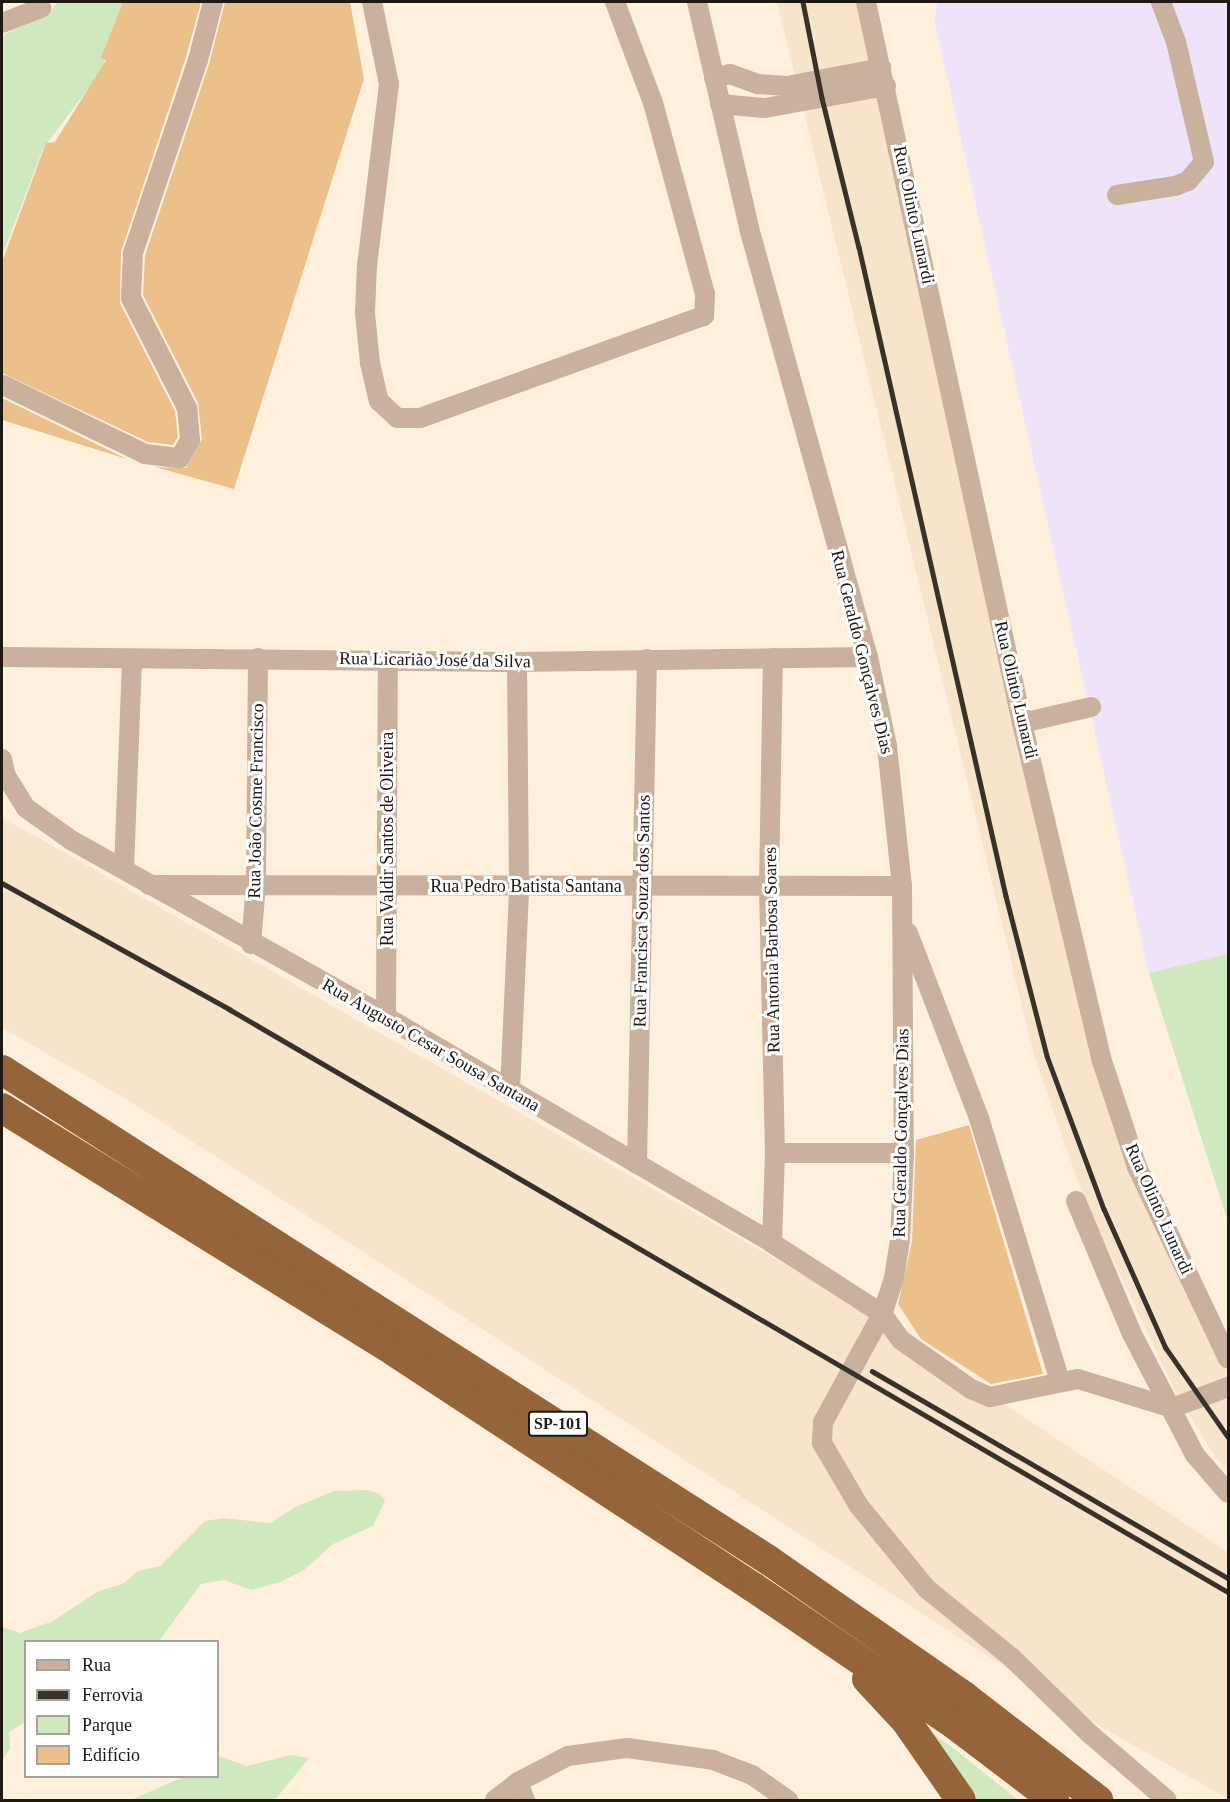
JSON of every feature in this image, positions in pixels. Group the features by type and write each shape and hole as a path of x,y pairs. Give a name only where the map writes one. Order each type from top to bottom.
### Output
{"highway":[{"name":"SP-101","path":"2,1070 767,1559 964,1696 1098,1800"},
{"name":"SP-101","path":"2,1108 395,1352 825,1636 954,1724 1054,1800"},
{"path":"825,1636 906,1721 961,1800"}],"street":[{"path":"3,385 145,454 180,458 190,440 187,408 131,298 134,252 198,60 213,2"},
{"path":"372,2 389,84 367,266 365,313 370,363 379,401 397,418 420,418 704,316 705,294 653,103 615,2"},
{"name":"Rua Geraldo Gonçalves Dias","path":"697,2 704,23 714,78 730,143 868,657 887,746 902,886 904,1153 900,1240 894,1278 882,1314 823,1422 822,1443 833,1466 859,1506 927,1588 1011,1657 1090,1734 1167,1800"},
{"name":"Rua Olinto Lunardi","path":"866,2 1022,723 1105,1069 1137,1167 1228,1359"},
{"path":"1118,195 1175,186 1188,181 1204,162 1176,42 1161,2"},
{"path":"2,23 40,8"},
{"name":"Rua Geraldo Gonçalves Dias","path":"704,23 723,60 741,76"},
{"path":"714,78 741,76 758,84 786,86 884,77"},
{"path":"730,143 744,107 746,86 741,76"},
{"path":"720,104 744,107 787,105 884,77"},
{"name":"Rua Licarião José da Silva","path":"2,657 517,662 868,657"},
{"name":"Rua João Cosme Francisco","path":"251,944 256,884 258,658"},
{"name":"Rua Antonia Barbosa Soares","path":"772,1243 775,1153 770,883 773,658"},
{"path":"124,869 132,659"},
{"name":"Rua Francisca Souza dos Santos","path":"637,1164 647,659"},
{"name":"Rua Valdir Santos de Oliveira","path":"386,1017 388,660"},
{"path":"510,1090 519,888 517,662"},
{"path":"1022,723 1091,707"},
{"name":"Rua Augusto Cesar Sousa Santana","path":"2,759 6,776 26,808 71,840 251,944 386,1017 772,1243 882,1314"},
{"name":"Rua Pedro Batista Santana","path":"149,885 388,885 519,888 770,883 902,886"},
{"path":"903,919 979,1118 1060,1382"},
{"path":"775,1153 904,1153"},
{"path":"1076,1201 1132,1334 1195,1455 1228,1493"},
{"path":"882,1314 901,1341 971,1389 990,1397 1078,1379 1172,1408 1228,1386"},
{"path":"495,1800 518,1782 568,1755 627,1748 713,1760 752,1775 788,1800"},
{"path":"518,1782 525,1800"}],"shaded area":[{"path":"777,2 866,2 1101,1058 1228,1359 1228,1471 1214,1455 1174,1389 1083,1196 1034,1055"},
{"path":"938,2 1228,2 1228,1222 1149,973 934,19"},
{"path":"2,817 844,1298 1228,1552 1228,1799 1070,1709 128,1100 2,1028"}],"green space":[{"path":"58,2 124,2 101,71 43,149 2,256 2,35 47,15"},
{"path":"1228,954 1228,1222 1149,973"},
{"path":"368,1490 380,1494 385,1501 373,1526 333,1544 304,1570 280,1582 251,1590 224,1580 201,1584 160,1640 24,1640 24,1723 9,1732 10,1748 2,1761 2,1627 20,1633 53,1621 97,1592 124,1583 138,1571 160,1566 205,1521 224,1518 270,1523 295,1507 334,1491"},
{"path":"931,1732 957,1751 1018,1800 965,1800"},
{"path":"290,1755 309,1758 275,1800 131,1800 181,1778 219,1778 219,1756 247,1766"}],"building":[{"path":"123,2 201,2 186,57 121,252 120,303 175,411 178,437 173,445 148,442 2,373 2,262 46,143 55,142 106,60 101,58"},
{"path":"225,2 350,2 364,79 234,489 155,467 186,468 202,439 198,403 143,295 145,255 209,64"},
{"path":"2,398 127,459 2,420"},
{"path":"969,1125 1043,1374 991,1384 921,1339 898,1304 912,1241 916,1140"}],"railway":[{"path":"803,2 822,98 859,247 1006,896 1047,1056 1104,1209 1166,1348 1228,1437"},
{"path":"2,883 229,1009 1228,1592"},
{"path":"872,1371 1228,1578"}]}
